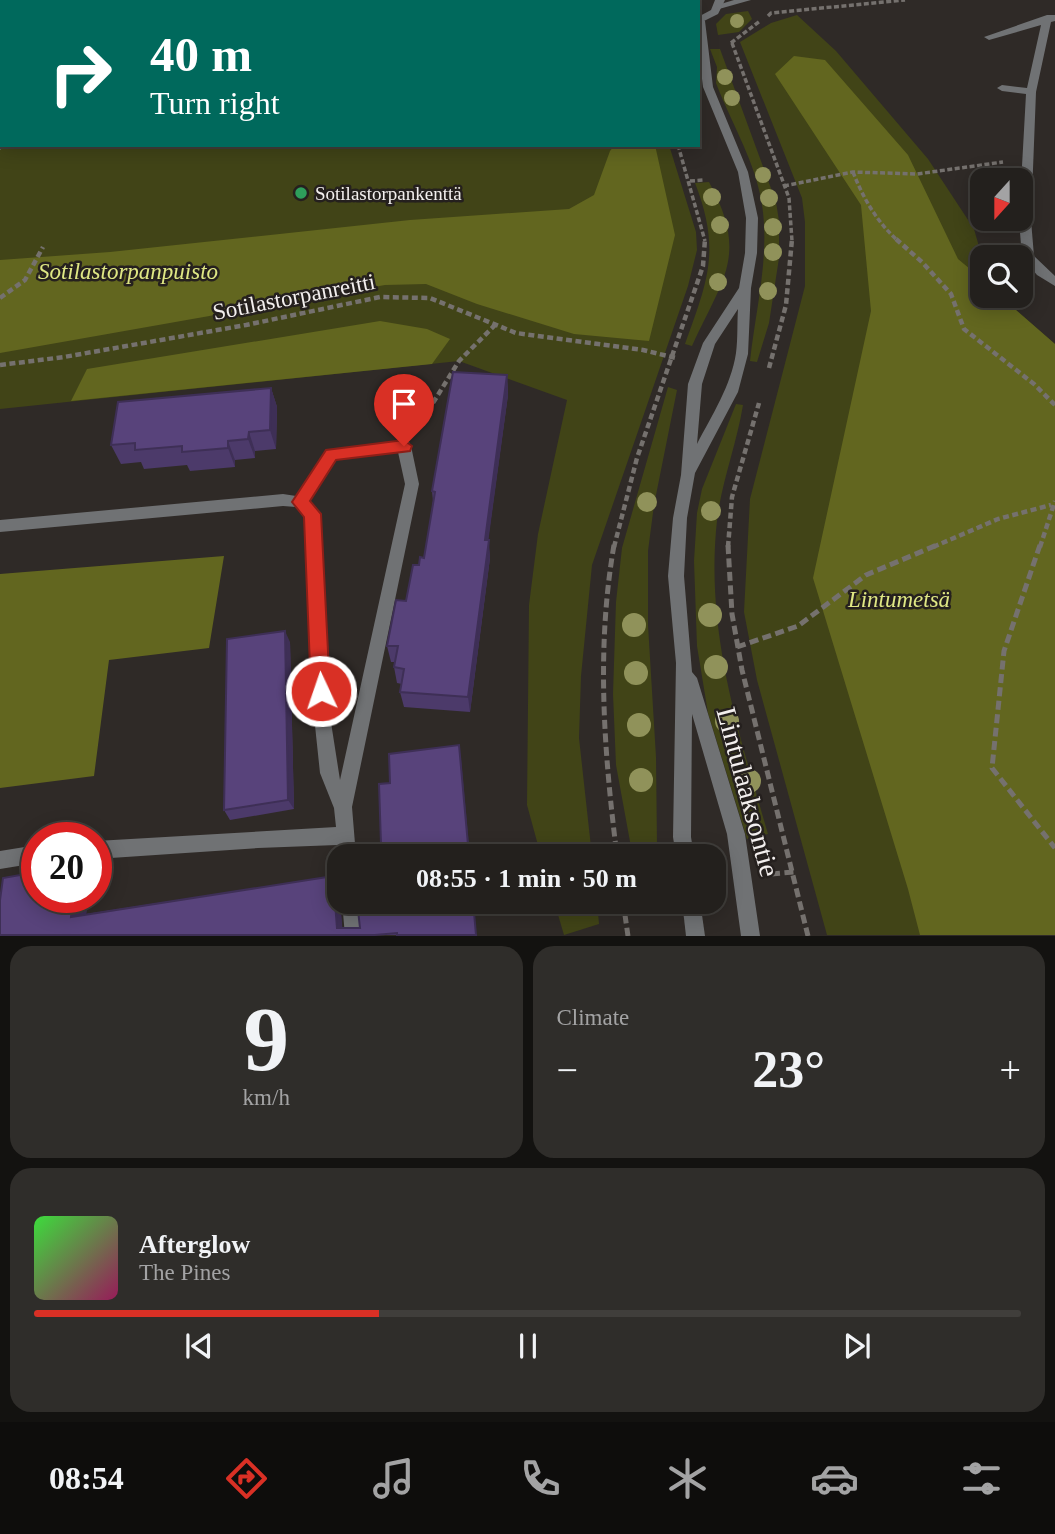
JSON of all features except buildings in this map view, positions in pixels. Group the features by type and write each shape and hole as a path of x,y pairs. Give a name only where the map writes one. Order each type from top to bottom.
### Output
{"street":[{"path":"700,21 709,17 719,3 746,0"},
{"path":"989,37 1051,18"},
{"path":"1051,18 1040,50 1031,92 1025,220 1028,257 1041,272 1055,282"},
{"name":"Lintulaaksontie","path":"688,475 731,392 742,354 752,218 743,172 708,87 700,28"},
{"path":"1040,50 1055,48"},
{"name":"Lintulaaksontie","path":"700,78 708,87"},
{"path":"1002,88 1031,92"},
{"name":"Lintulaaksontie","path":"683,844 684,663 676,576 680,518 688,475 695,384 709,343 745,289"},
{"path":"300,502 331,454 404,446 412,484 343,808 346,844"},
{"path":"0,526 284,500 300,502 312,514 322,716 329,773 343,808"},
{"name":"Lintulaaksontie","path":"684,663 736,834 751,936"},
{"path":"112,849 345,836"},
{"path":"0,860 21,857"},
{"path":"352,914 354,936"},
{"path":"693,914 696,936"}],"path":[{"path":"765,381 785,319 792,272 793,224 784,186 732,43 771,13 905,0"},
{"path":"615,844 606,774 604,685 608,577 623,510 703,266 705,236 679,147"},
{"path":"784,186 853,172 917,174 1028,157"},
{"path":"853,172 862,196 888,232 922,262 951,294 964,329 1034,384 1055,405"},
{"path":"690,181 704,180"},
{"path":"0,298 25,280 43,247"},
{"name":"Sotilastorpanreitti","path":"0,365 64,357 246,325 380,297 430,298 516,332 672,356"},
{"path":"404,446 459,362 495,325"},
{"path":"761,394 728,525 730,606 737,647 808,936"},
{"path":"737,647 798,626 866,575 998,519 1053,503"},
{"path":"1053,503 1004,651 992,768 1055,848"},
{"path":"625,914 628,936"}],"green space":[{"path":"748,11 752,19 739,32 718,35 716,24 726,14"},
{"name":"Lintumetsä","path":"797,15 836,51 928,159 970,223 970,231 975,231 979,245 970,245 970,308 1014,308 1055,344 1055,935 827,935 757,680 744,612 750,499 805,286 805,222 802,198 740,42 771,23"},
{"path":"710,49 720,49 776,202 779,221 779,258 769,323 757,362 750,361 764,257 760,194 752,166 716,83 717,67"},
{"name":"Lintumetsä","path":"794,56 825,60 908,155 958,259 970,269 970,308 1014,308 1055,344 1055,935 920,935 813,578 871,311 861,205 775,74"},
{"name":"Sotilastorpanpuisto","path":"0,147 670,147 696,232 697,250 688,286 592,565 581,676 579,738 591,844 538,844 527,805 529,605 538,534 567,400 459,361 0,409"},
{"path":"613,147 655,147 675,235 649,341 574,334 477,304 426,284 385,285 0,353 0,260 110,252 410,220 569,209 594,195"},
{"path":"709,182 728,229 729,248 722,283 692,346 685,344 705,283 709,247 708,227 695,183"},
{"path":"380,321 427,329 450,339 432,364 71,401 87,369"},
{"path":"668,387 677,390 654,505 648,551 648,625 656,757 657,844 630,844 616,765 613,694 616,602 622,548"},
{"path":"736,404 743,405 718,515 714,570 716,609 728,684 768,834 747,839 708,713 697,646 694,561 697,513 702,489"},
{"path":"224,556 209,648 109,660 94,776 0,788 0,574"},
{"path":"558,914 598,914 599,924 564,935"}],"place":[{"name":"Sotilastorpankenttä","path":"301,193"}],"route":[{"path":"321,691 312,514 300,502 331,454 404,446"}]}
